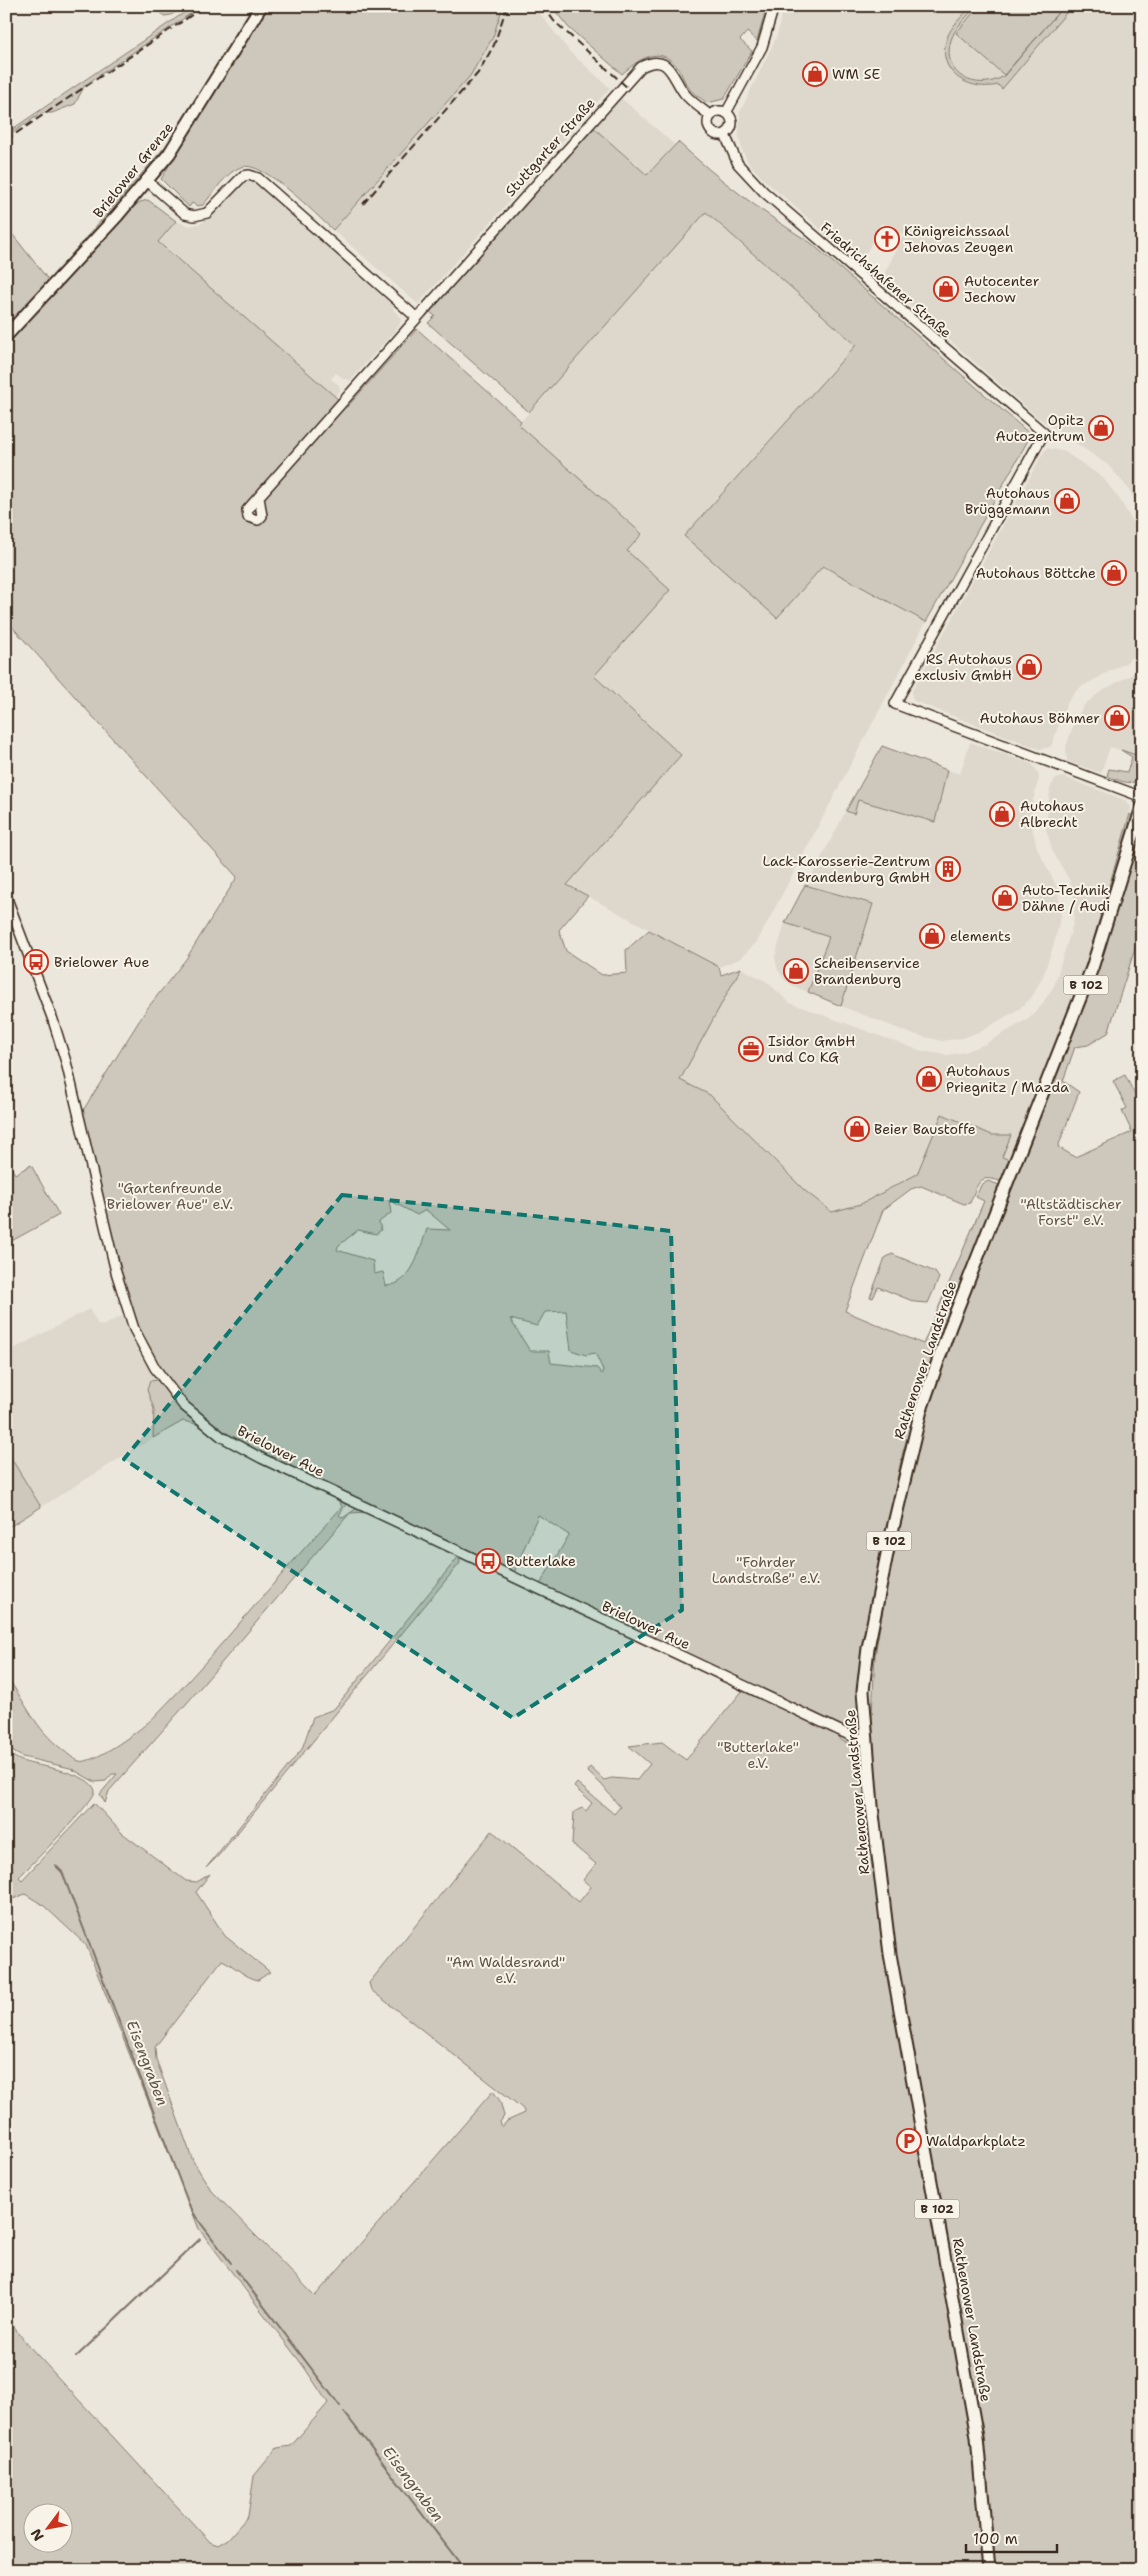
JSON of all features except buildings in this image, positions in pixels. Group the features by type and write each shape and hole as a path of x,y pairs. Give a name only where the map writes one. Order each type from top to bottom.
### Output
{"main road":[{"name":"Brielower Grenze","path":"6,336 177,143 260,6"},
{"name":"Rathenower Landstraße","path":"989,2570 977,2437 890,1954 865,1740 863,1691 868,1648 888,1549 921,1410 950,1327 1092,968 1142,807"}],"street":[{"name":"Friedrichshafener Straße","path":"711,116 708,123 711,131 717,135 725,135 730,130 731,118 726,113 762,46 774,6"},
{"name":"Stuttgarter Straße","path":"259,496 642,66 656,62 668,67 676,76 685,94 711,116"},
{"path":"711,116 718,111 726,113"},
{"name":"Friedrichshafener Straße","path":"725,135 738,164 759,187 1044,433 895,704 1142,797"},
{"path":"146,180 185,214 194,216 207,213 243,176 249,174 258,178 417,318"},
{"name":"Brielower Aue","path":"6,896 53,1020 66,1062 128,1316 155,1368 183,1404 222,1437 261,1458 849,1736 865,1740"}],"highlighted area":[{"path":"342,1195 671,1231 682,1610 513,1718 124,1459"}],"shaded area":[{"path":"503,6 534,6 570,52 610,88 418,304 333,230 470,76 493,37"},
{"path":"783,6 1142,6 1142,511 1128,488 1108,465 1036,416 881,280 904,235 881,223 861,264 762,178 748,162 742,150 739,137 740,112 777,36"},
{"path":"621,98 675,145 647,175 594,128"},
{"path":"252,182 260,186 394,307 393,309 401,319 399,326 351,380 344,379 336,373 331,379 339,385 340,391 335,397 158,242 176,221 190,226 202,223 241,183"},
{"path":"706,212 856,345 684,536 823,566 926,622 757,942 739,959 719,967 567,885 681,755 594,676 627,551 642,534 518,425"},
{"path":"1048,448 1065,452 1102,477 1118,497 1142,537 1142,647 1127,662 1079,688 1067,702 1052,744 1050,747 1039,749 914,701 912,691 1044,451"},
{"path":"1142,669 1142,757 1110,747 1101,773 1067,761 1066,747 1075,720 1085,704 1103,690"},
{"path":"970,742 1032,764 1038,773 1039,778 1033,800 1031,823 1037,848 1057,887 1061,915 1043,976 1032,997 1019,1009 983,1030 963,1038 942,1041 909,1033 841,1006 873,904 809,886 810,879 846,811 854,814 858,800 942,798 941,790 947,770 960,774"},
{"path":"1064,777 1125,800 1131,807 1087,962 1010,1160 1002,1157 1010,1135 992,1135 942,1114 917,1174 861,1204 832,1212 804,1190 710,1095 679,1080 741,968 767,982 790,1003 921,1051 948,1055 965,1052 985,1044 1026,1020 1038,1010 1054,986 1073,924 1075,900 1070,881 1053,852 1046,829 1050,789 1055,779"},
{"path":"785,923 829,937 808,992 794,987 784,979 777,968 775,957"},
{"path":"89,1309 98,1324 102,1326 124,1315 141,1356 158,1380 150,1381 147,1389 154,1409 153,1438 41,1507 6,1450 6,1353"}],"green space":[{"path":"153,6 185,6 171,15 164,16"},
{"path":"194,6 202,6 85,85 75,104 52,113 42,113 6,137 6,131 14,128"},
{"path":"253,6 256,6 174,142 72,257 70,256 171,140"},
{"path":"265,6 503,6 493,37 470,76 333,230 275,179 251,167 241,167 230,173 203,205 197,206 192,203 189,207 161,179"},
{"path":"551,6 767,6 757,41 747,32 740,40 752,51 724,99 707,103 691,90 678,68 664,56 649,56 642,59 622,74 569,28"},
{"path":"971,6 976,6 955,31 949,52 951,63 963,78 983,82 994,81 1004,76 1062,8 1004,75 956,33 979,6 1072,6 1002,89 998,85 976,85 966,82 950,69 946,60 947,38 954,25"},
{"path":"594,128 647,175 678,142 742,196 811,243 1031,435 926,622 823,566 777,618 684,536 856,345 706,212 529,412 428,323 435,316 430,312"},
{"path":"148,200 176,221 158,242 347,407 417,329 521,421 519,425 642,534 627,551 670,590 594,676 681,755 567,885 588,896 559,930 566,951 602,975 627,973 626,950 649,930 719,967 721,975 741,968 680,1080 710,1095 804,1190 832,1212 861,1204 917,1174 942,1114 992,1135 1011,1135 1002,1157 1010,1160 1087,962 1130,814 1133,817 1085,978 1005,1183 990,1179 981,1181 970,1203 964,1204 921,1186 911,1189 883,1210 845,1311 923,1344 984,1201 976,1197 981,1185 988,1181 999,1185 1002,1190 942,1335 903,1451 864,1642 856,1724 850,1729 845,1729 539,1586 569,1535 538,1515 513,1575 253,1451 216,1428 190,1408 167,1381 148,1348 131,1310 118,1269 97,1186 82,1112 146,1010 186,959 237,877 6,620 6,342 131,209 140,202","holes":["389,1200 417,1215 426,1210 450,1230 427,1229 418,1256 409,1273 395,1284 386,1286 383,1272 374,1274 373,1261 337,1250 338,1246 358,1230 376,1234 381,1230 379,1222 391,1213","566,1311 571,1350 586,1355 595,1353 603,1370 602,1374 597,1368 551,1363 549,1351 530,1351 510,1319 537,1326 545,1312"]},
{"path":"6,226 50,282 6,330"},
{"path":"882,746 947,770 935,822 858,800 854,814 846,811"},
{"path":"1121,750 1142,757 1140,780 1136,782 1119,781 1107,776 1109,769 1127,772 1132,757"},
{"name":"\"Altstädtischer Forst\" e.V.","path":"1142,828 1142,940 1138,939 1108,1033 1088,1045 1075,1047 1063,1081 1079,1092 1058,1147 1075,1157 1132,1132 1122,1111 1127,1108 1113,1081 1125,1075 1142,1109 1142,2570 994,2570 879,1847 871,1734 875,1655 893,1549 924,1411"},
{"path":"805,885 873,904 841,1006 808,992 829,937 785,923"},
{"path":"6,1158 15,1174 31,1165 59,1215 6,1244"},
{"path":"892,1254 935,1272 939,1278 928,1303 915,1302 878,1287 873,1298 870,1297 885,1258"},
{"path":"158,1380 192,1417 220,1439 196,1424 183,1421 153,1438 154,1409 147,1390 150,1381"},
{"path":"6,1450 41,1507 6,1529"},
{"path":"338,1499 347,1503 339,1515 343,1518 350,1513 109,1791 105,1803 100,1794 117,1774 112,1774 106,1781 95,1782 70,1768 23,1757 15,1753 6,1744 6,1676 45,1733 53,1742 79,1761 95,1758 130,1736 149,1721 179,1691 342,1507"},
{"path":"357,1508 367,1512 350,1513"},
{"path":"459,1556 460,1563 219,1855 206,1868 302,1749 313,1717 334,1709"},
{"path":"743,1690 838,1735 841,1740 861,1749 874,1851 972,2441 985,2570 6,2570 6,2318 29,2346 210,2542 218,2545 228,2539 248,2516 254,2476 277,2448 291,2446 328,2403 304,2367 199,2229 86,1945 43,1905 25,1894 6,1902 6,1751 24,1762 56,1769 79,1777 90,1783 95,1791 74,1820 19,1877 22,1880 94,1803 122,1833 186,1881 197,1882 210,1874 196,1892 225,1936 270,1972 258,1980 222,1960 155,2047 156,2059 193,2161 211,2190 315,2296 493,2091 500,2101 504,2116 500,2122 502,2127 507,2121 525,2113 522,2108 371,1990 369,1983 492,1831 579,1902 591,1887 583,1880 596,1864 572,1844 574,1812 582,1808 586,1811 592,1803 574,1787 577,1783 614,1814 620,1807 601,1784 587,1771 590,1767 604,1780 612,1778 637,1780 650,1764 629,1746 662,1742 686,1760"}],"waterway":[{"name":"Eisengraben","path":"55,1865 62,1872 189,2205 231,2263"},
{"path":"76,2357 200,2239"},
{"name":"Eisengraben","path":"236,2270 340,2406"},
{"name":"Eisengraben","path":"344,2412 465,2570"}],"railway":[{"path":"6,140 205,6"},
{"path":"363,204 478,73 494,45 507,6"},
{"path":"543,6 554,21 629,89"}],"place":[{"name":"WM SE","path":"815,74"},
{"name":"Königreichssaal Jehovas Zeugen","path":"887,239"},
{"name":"Autocenter Jechow","path":"946,289"},
{"name":"Opitz Autozentrum","path":"1101,428"},
{"name":"Autohaus Brüggemann","path":"1067,501"},
{"name":"Autohaus Böttche","path":"1114,573"},
{"name":"RS Autohaus exclusiv GmbH","path":"1029,667"},
{"name":"Autohaus Böhmer","path":"1117,718"},
{"name":"Autohaus Albrecht","path":"1002,814"},
{"name":"Lack-Karosserie-Zentrum Brandenburg GmbH","path":"948,869"},
{"name":"Auto-Technik Dähne / Audi","path":"1005,898"},
{"name":"elements","path":"932,936"},
{"name":"Brielower Aue","path":"36,962"},
{"name":"Scheibenservice Brandenburg","path":"796,971"},
{"name":"Isidor GmbH und Co KG","path":"751,1049"},
{"name":"Autohaus Priegnitz / Mazda","path":"929,1079"},
{"name":"Beier Baustoffe","path":"857,1129"},
{"name":"Butterlake","path":"488,1561"},
{"name":"Waldparkplatz","path":"909,2141"}],"park label":[{"name":"\"Gartenfreunde Brielower Aue\" e.V.","path":"170,1196"},
{"name":"\"Fohrder Landstraße\" e.V.","path":"766,1570"},
{"name":"\"Butterlake\" e.V.","path":"758,1755"},
{"name":"\"Am Waldesrand\" e.V.","path":"506,1970"}]}
